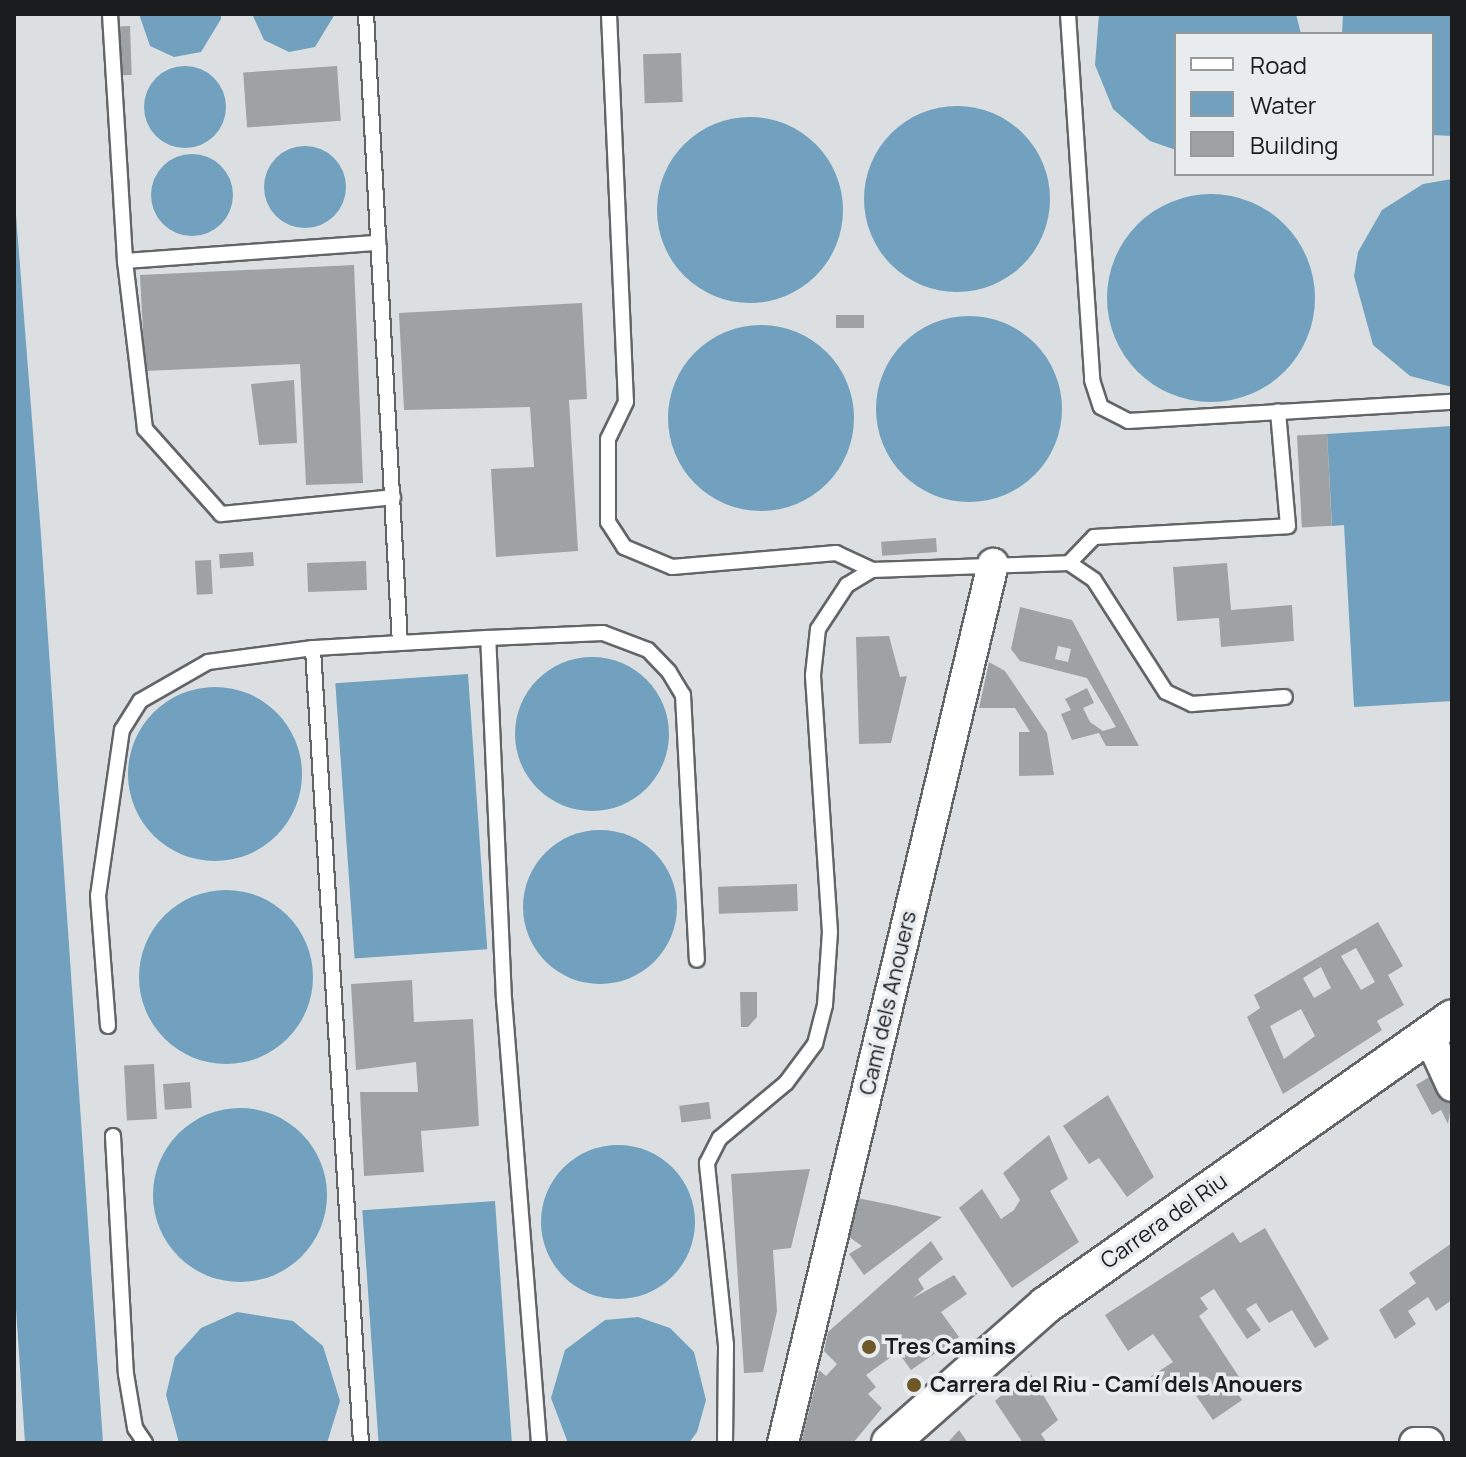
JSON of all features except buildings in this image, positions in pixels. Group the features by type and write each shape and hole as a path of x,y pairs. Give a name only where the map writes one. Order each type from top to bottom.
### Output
{"street":[{"name":"Camí dels Anouers","path":"783,1443 993,564"},
{"path":"1440,1027 1452,1086"},
{"name":"Carrera del Riu","path":"890,1443 1046,1305 1440,1027"},
{"path":"1415,1443 1428,1443"}],"lane":[{"path":"110,14 125,261 145,429 221,514 393,497"},
{"path":"366,14 400,643"},
{"path":"609,14 626,402 608,439 608,522 624,547 672,567 836,553 872,570 1069,563 1094,580 1166,692 1192,704 1285,697"},
{"path":"1068,14 1092,380 1101,407 1128,421 1452,402"},
{"path":"125,261 378,243"},
{"path":"1069,563 1094,537 1288,526 1278,411"},
{"path":"725,1443 726,1345 707,1163 720,1138 786,1083 815,1044 830,932 813,675 818,629 847,585 872,570"},
{"path":"108,1026 98,896 122,730 140,701 208,662 313,648 603,633 648,650 669,672 683,695 697,960"},
{"path":"488,638 504,1000 539,1443"},
{"path":"313,648 361,1443"},
{"path":"113,1136 126,1374 135,1428 145,1443"}],"water":[{"path":"139,14 221,14 221,19 201,52 174,57 150,46"},
{"path":"335,14 315,47 289,52 264,40 253,16"},
{"path":"1099,14 1296,14 1300,32 1174,32 1174,149 1150,141 1113,109 1095,65"},
{"path":"1343,14 1452,14 1452,136 1434,135 1434,32 1342,32"},
{"path":"185,66 201,69 214,78 223,91 226,107 223,123 214,136 201,145 185,148 169,145 156,136 147,123 144,107 147,91 156,78 169,69"},
{"path":"957,106 992,114 1022,134 1042,164 1050,199 1042,234 1022,264 992,284 957,292 922,284 892,264 872,234 864,199 872,164 892,134 922,114"},
{"path":"750,117 785,125 815,145 835,175 843,210 835,245 815,275 785,295 750,303 715,295 685,275 665,245 657,210 665,175 685,145 715,125"},
{"path":"305,146 321,149 334,158 343,171 346,187 343,203 334,216 321,225 305,228 289,225 276,216 267,203 264,187 267,171 276,158 289,149"},
{"path":"192,154 208,157 221,166 230,179 233,195 230,211 221,224 208,233 192,236 176,233 163,224 154,211 151,195 154,179 163,166 176,157"},
{"path":"1452,179 1452,387 1410,376 1373,345 1354,276 1358,252 1382,210 1423,184"},
{"path":"14,189 41,535 103,1443 25,1443 14,1279"},
{"path":"1211,194 1251,202 1285,224 1307,258 1315,298 1307,338 1285,372 1251,394 1211,402 1171,394 1137,372 1115,338 1107,298 1115,258 1137,224 1171,202"},
{"path":"969,316 1004,323 1034,344 1055,374 1062,409 1055,444 1034,474 1004,495 969,502 934,495 904,474 883,444 876,409 883,374 904,344 934,323"},
{"path":"761,325 796,332 826,353 847,383 854,418 847,453 826,483 796,504 761,511 726,504 696,483 675,453 668,418 675,383 696,353 726,332"},
{"path":"1452,426 1452,701 1354,707 1344,525 1332,526 1327,434"},
{"path":"592,657 622,662 647,679 664,704 669,734 664,764 647,789 622,806 592,811 562,806 537,789 520,764 515,734 520,704 537,679 562,662"},
{"path":"468,674 487,949 355,959 335,683"},
{"path":"215,687 248,694 277,712 295,741 302,774 295,807 277,836 248,854 215,861 182,854 153,836 135,807 128,774 135,741 153,712 182,694"},
{"path":"600,830 630,835 655,852 672,877 677,907 672,937 655,962 630,979 600,984 570,979 545,962 528,937 523,907 528,877 545,852 570,835"},
{"path":"226,890 259,897 287,916 306,944 313,977 306,1010 287,1038 259,1057 226,1064 193,1057 165,1038 146,1010 139,977 146,944 165,916 193,897"},
{"path":"240,1108 273,1115 301,1134 320,1162 327,1195 320,1228 301,1256 273,1275 240,1282 207,1275 179,1256 160,1228 153,1195 160,1162 179,1134 207,1115"},
{"path":"618,1145 648,1151 673,1167 689,1192 695,1222 689,1252 673,1277 648,1293 618,1299 588,1293 563,1277 547,1252 541,1222 547,1192 563,1167 588,1151"},
{"path":"495,1201 512,1443 379,1443 362,1210"},
{"path":"237,1312 293,1321 323,1346 340,1401 327,1443 179,1443 166,1395 175,1357 201,1328"},
{"path":"638,1317 670,1328 694,1352 706,1400 697,1432 689,1443 568,1443 551,1398 565,1350 605,1320"}],"place":[{"name":"Tres Camins","path":"869,1347"},
{"name":"Carrera del Riu - Camí dels Anouers","path":"914,1385"}]}
